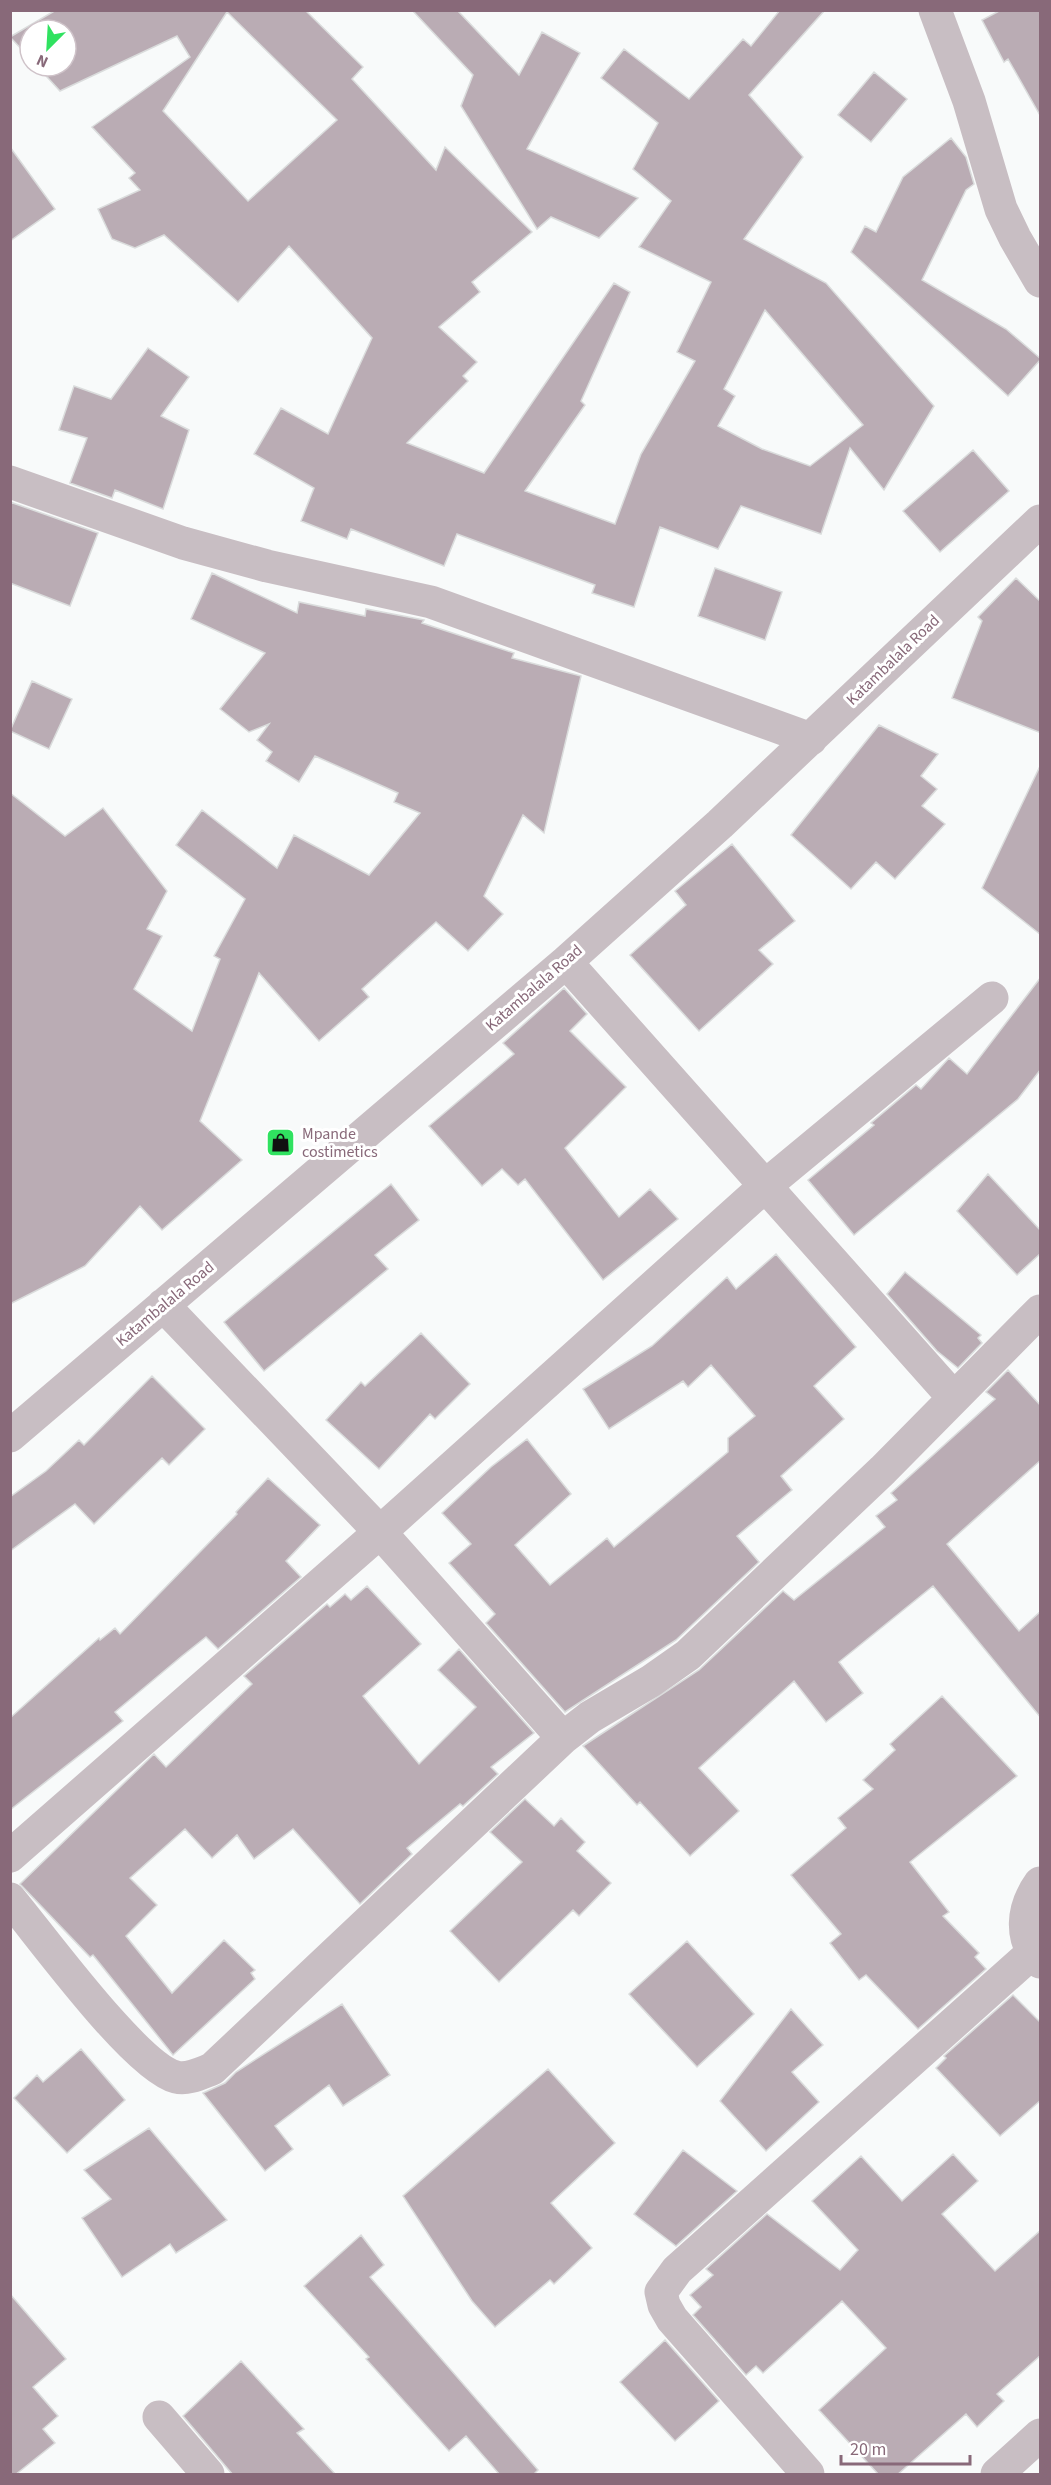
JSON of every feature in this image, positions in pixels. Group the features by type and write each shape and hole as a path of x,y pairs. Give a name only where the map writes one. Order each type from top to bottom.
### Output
{"street":[{"path":"935,10 969,101 1001,209 1015,238 1041,281"},
{"path":"10,482 183,543 267,566 431,602 811,739"},
{"name":"Katambalala Road","path":"10,1436 566,962 720,825 1041,520"},
{"path":"566,962 954,1398"},
{"path":"10,1856 380,1532 765,1186 992,998"},
{"path":"163,1305 380,1532 563,1738"},
{"path":"10,1899 123,2036 157,2067 177,2077 193,2076 212,2069 563,1738 590,1717 651,1681 688,1655 883,1470 1041,1311"},
{"path":"808,2475 672,2319 663,2305 661,2292 677,2270 1036,1957 1025,1924 1028,1901 1041,1883"},
{"path":"159,2417 208,2475"},
{"path":"997,2475 1041,2435"}],"building":[{"path":"56,10 305,10 363,67 352,79 436,170 445,147 532,232 472,282 480,292 439,327 477,362 463,376 468,381 407,443 484,473 614,283 630,292 581,401 585,405 525,491 615,524 641,454 695,361 677,352 711,282 639,247 671,201 633,169 658,123 601,78 624,49 689,99 743,39 751,46 780,10 825,10 749,95 803,157 744,239 826,283 934,406 884,490 850,448 821,534 741,506 718,549 660,527 634,607 592,593 595,585 457,534 444,566 351,529 347,539 301,521 314,488 254,454 281,408 328,434 372,338 289,246 238,302 164,235 135,248 112,239 98,209 140,190 129,178 135,173 92,127 190,57 177,36 60,91 48,78 78,78 78,18 42,18","holes":["227,12 337,120 248,201 163,111","765,310 863,425 810,466 762,449 718,426 735,396 724,389"]},
{"path":"412,10 457,10 519,75 542,32 580,53 527,149 638,198 599,238 551,217 537,229 461,106 473,75"},
{"path":"1001,10 1041,10 1041,117 1008,59 1004,62 982,20"},
{"path":"18,32 18,45 10,37"},
{"path":"874,72 907,99 871,142 838,115"},
{"path":"951,138 966,157 974,184 966,190 922,280 1006,329 1041,359 1008,396 851,252 865,226 876,232 903,177"},
{"path":"10,147 55,209 10,241"},
{"path":"148,348 189,377 161,416 189,430 163,509 115,490 112,498 70,483 87,438 59,430 74,386 111,399"},
{"path":"973,450 1009,491 940,552 903,511"},
{"path":"10,502 98,533 70,606 10,583"},
{"path":"715,568 782,592 765,640 698,616"},
{"path":"212,573 297,613 299,602 365,616 366,609 424,620 422,623 514,653 512,658 581,676 544,833 523,815 484,896 503,914 468,951 436,922 362,989 369,997 319,1041 259,973 200,1121 242,1160 162,1230 140,1206 85,1266 10,1304 10,793 65,836 103,808 167,891 147,929 162,936 134,989 192,1031 220,959 214,956 245,899 176,845 202,810 277,868 294,835 369,875 420,813 394,802 398,793 315,756 299,782 266,761 272,752 257,740 269,724 249,732 220,709 265,653 191,619"},
{"path":"1016,578 1041,602 1041,733 952,698 982,621 978,617"},
{"path":"32,681 72,699 49,749 10,731"},
{"path":"879,725 938,754 921,776 937,789 922,806 945,824 895,879 876,862 851,889 791,835"},
{"path":"1041,764 1041,935 982,888"},
{"path":"732,844 795,921 759,950 773,964 699,1031 630,955 686,905 675,891"},
{"path":"1041,977 1041,1069 1018,1099 854,1235 808,1180 874,1125 871,1123 916,1085 921,1089 949,1058 967,1074"},
{"path":"564,988 587,1014 570,1031 626,1087 565,1148 619,1217 650,1189 678,1219 603,1280 525,1179 518,1185 502,1169 482,1186 429,1126 514,1054 503,1043"},
{"path":"988,1174 1041,1231 1041,1253 1017,1275 957,1211"},
{"path":"391,1184 419,1220 375,1255 388,1269 264,1371 224,1322"},
{"path":"776,1254 856,1347 814,1386 844,1419 781,1476 792,1490 737,1536 759,1562 676,1640 565,1712 486,1623 495,1614 449,1563 471,1544 442,1513 491,1467 527,1439 571,1494 515,1545 550,1585 607,1538 614,1547 728,1452 728,1438 755,1416 711,1365 688,1387 683,1381 609,1429 583,1389 652,1346 727,1277 736,1289"},
{"path":"905,1272 981,1335 978,1338 982,1343 958,1368 937,1351 887,1294"},
{"path":"421,1333 470,1384 435,1419 430,1414 379,1469 326,1420 361,1382 365,1386"},
{"path":"1008,1370 1041,1406 1041,1460 947,1544 1019,1631 1041,1611 1041,1718 933,1586 839,1662 863,1693 826,1722 794,1681 699,1768 739,1811 690,1856 640,1802 637,1805 583,1746 699,1670 783,1591 794,1600 885,1527 876,1516 897,1500 891,1493 995,1399 986,1392"},
{"path":"152,1376 205,1429 169,1465 162,1458 94,1524 75,1504 10,1551 10,1497 46,1471 79,1440 84,1445"},
{"path":"268,1478 320,1525 286,1561 301,1577 218,1649 206,1637 182,1656 115,1712 123,1721 10,1810 10,1718 99,1638 100,1640 115,1628 120,1634 237,1514 236,1512"},
{"path":"367,1586 421,1644 363,1696 419,1764 476,1707 438,1670 459,1649 534,1733 491,1767 498,1774 463,1806 460,1804 407,1848 412,1854 360,1904 293,1829 254,1859 237,1835 212,1858 185,1829 130,1878 157,1905 126,1936 172,1993 224,1940 255,1970 251,1973 255,1979 173,2055 93,1955 90,1957 20,1884 154,1754 166,1767 252,1684 244,1676 327,1604 330,1607 345,1594 351,1600"},
{"path":"942,1696 1017,1776 910,1862 949,1912 943,1916 979,1953 975,1957 986,1969 918,2029 866,1975 859,1980 830,1943 841,1934 791,1875 846,1828 838,1818 873,1789 863,1780 895,1750 890,1744"},
{"path":"525,1799 554,1826 561,1818 585,1842 577,1851 611,1883 579,1916 573,1910 499,1982 450,1931 522,1862 490,1832"},
{"path":"687,1941 754,2014 697,2067 629,1994"},
{"path":"1013,1995 1041,2023 1041,2100 1000,2136 936,2068 946,2058 944,2056"},
{"path":"342,2004 390,2075 343,2106 329,2085 275,2126 293,2149 265,2171 203,2093 225,2083 236,2072"},
{"path":"791,2009 823,2045 792,2072 819,2102 766,2151 720,2101"},
{"path":"81,2049 125,2100 67,2153 14,2098 37,2075 43,2082"},
{"path":"548,2069 615,2143 551,2203 592,2248 554,2284 550,2280 495,2327 472,2301 403,2196"},
{"path":"149,2128 227,2220 176,2253 170,2244 122,2277 82,2218 111,2199 84,2170"},
{"path":"683,2150 737,2191 676,2246 634,2214"},
{"path":"953,2154 978,2181 942,2214 995,2271 1041,2230 1041,2355 997,2394 1004,2401 977,2427 966,2414 897,2475 879,2475 819,2410 886,2348 842,2301 763,2373 756,2366 746,2375 693,2315 701,2307 690,2295 713,2275 706,2269 767,2214 840,2270 858,2250 812,2201 861,2156 902,2201"},
{"path":"361,2235 384,2265 370,2277 538,2470 533,2475 500,2475 466,2436 449,2451 366,2359 369,2357 304,2286"},
{"path":"10,2294 66,2359 33,2387 58,2416 43,2429 55,2443 15,2475 10,2475"},
{"path":"665,2340 719,2401 675,2441 620,2382"},
{"path":"241,2361 304,2429 297,2433 336,2475 233,2475 183,2416"}],"place":[{"name":"Mpande costimetics","path":"281,1143"}]}
